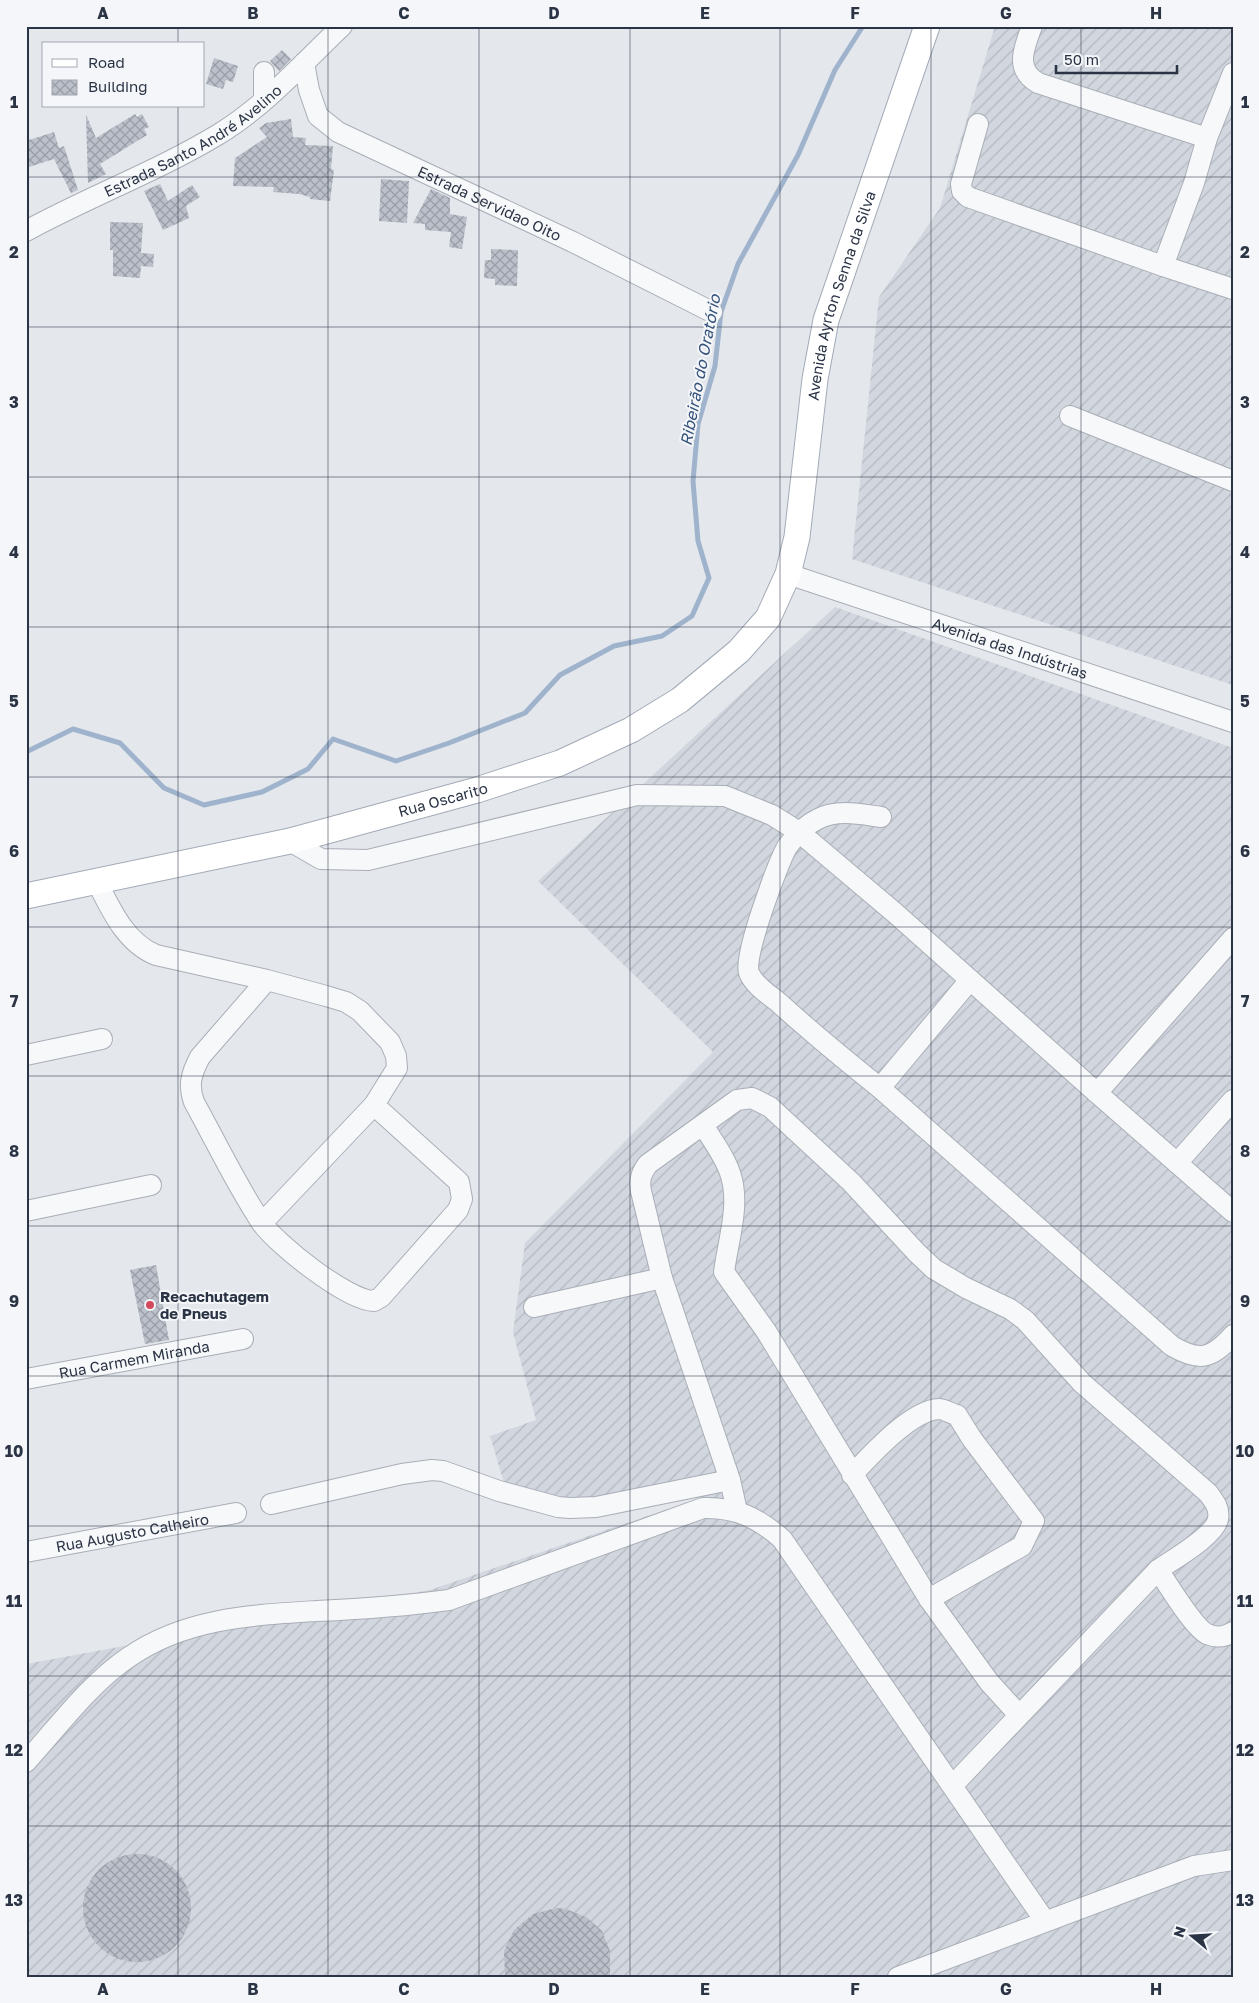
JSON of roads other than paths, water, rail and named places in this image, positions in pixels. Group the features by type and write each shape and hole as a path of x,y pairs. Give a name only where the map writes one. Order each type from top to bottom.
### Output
{"main road":[{"name":"Avenida Ayrton Senna da Silva","path":"788,574 797,536 815,379 826,320 927,26"},
{"name":"Rua Oscarito","path":"26,896 290,841 486,787 560,763 632,730 680,700 739,651 768,618 788,574"}],"street":[{"name":"Estrada Santo André Avelino","path":"26,231 213,137 245,116 342,26"},
{"path":"1032,26 1022,62 1024,71 1030,79 1207,138"},
{"name":"Estrada Servidao Oito","path":"304,63 309,90 318,116 338,132 573,242 712,312"},
{"path":"264,72 264,99"},
{"path":"1163,266 1194,183 1207,138 1233,73"},
{"path":"978,124 961,184 962,190 968,198 1233,289"},
{"path":"1070,416 1233,481"},
{"name":"Avenida das Indústrias","path":"788,574 1233,722"},
{"path":"290,841 321,859 368,860 637,796 724,796 772,815 799,832 1233,1212"},
{"path":"881,817 851,813 831,814 810,824 799,832 782,856 752,942 748,972 756,983 804,1026 880,1088 1172,1346 1187,1354 1203,1357 1211,1354 1233,1335"},
{"path":"97,882 113,912 134,942 144,950 156,955 267,980 346,1002 360,1011 390,1042 396,1056 397,1068 374,1105 262,1223"},
{"path":"1097,1093 1233,938"},
{"path":"267,980 200,1057 192,1072 189,1088 194,1102 262,1223 327,1280 354,1297 366,1301 374,1301 381,1297 458,1210 462,1190 459,1182 374,1105"},
{"path":"880,1088 970,980"},
{"path":"26,1055 102,1039"},
{"path":"737,1511 730,1480 662,1278 641,1191 640,1176 648,1164 703,1125 742,1098 752,1098 770,1107 851,1182 917,1253 934,1268 966,1288 1010,1309 1025,1320 1082,1383 1208,1493 1216,1505 1218,1512 1215,1525 1191,1547 1158,1570 953,1784"},
{"path":"1177,1163 1233,1100"},
{"path":"703,1125 731,1175 735,1208 728,1234 724,1272 766,1330 852,1475 929,1599 989,1682 1019,1715"},
{"path":"26,1211 151,1185"},
{"path":"534,1307 662,1278"},
{"name":"Rua Carmem Miranda","path":"26,1379 242,1339"},
{"path":"852,1475 890,1435 924,1414 939,1409 957,1415 972,1440 1034,1521 1022,1546 929,1599"},
{"path":"271,1504 402,1474 432,1470 443,1471 499,1491 558,1507 570,1508 596,1507 730,1480"},
{"path":"26,1762 100,1680 129,1657 158,1640 192,1627 247,1616 408,1606 449,1600 703,1508 720,1508 737,1511 759,1521 782,1539 953,1784 1045,1921"},
{"name":"Rua Augusto Calheiro","path":"26,1552 236,1513"},
{"path":"1158,1570 1200,1629 1216,1637 1233,1632"},
{"path":"898,1977 1194,1866 1233,1860"}],"waterway":[{"name":"Ribeirão do Oratório","path":"26,752 73,729 120,743 164,788 204,805 262,792 308,769 333,739 396,761 449,743 525,713 560,675 614,646 662,636 692,616 709,578 698,541 693,481 698,424 715,366 721,312 738,264 798,155 835,70 863,26"}],"place":[{"name":"Recachutagem de Pneus","path":"150,1305"}]}
